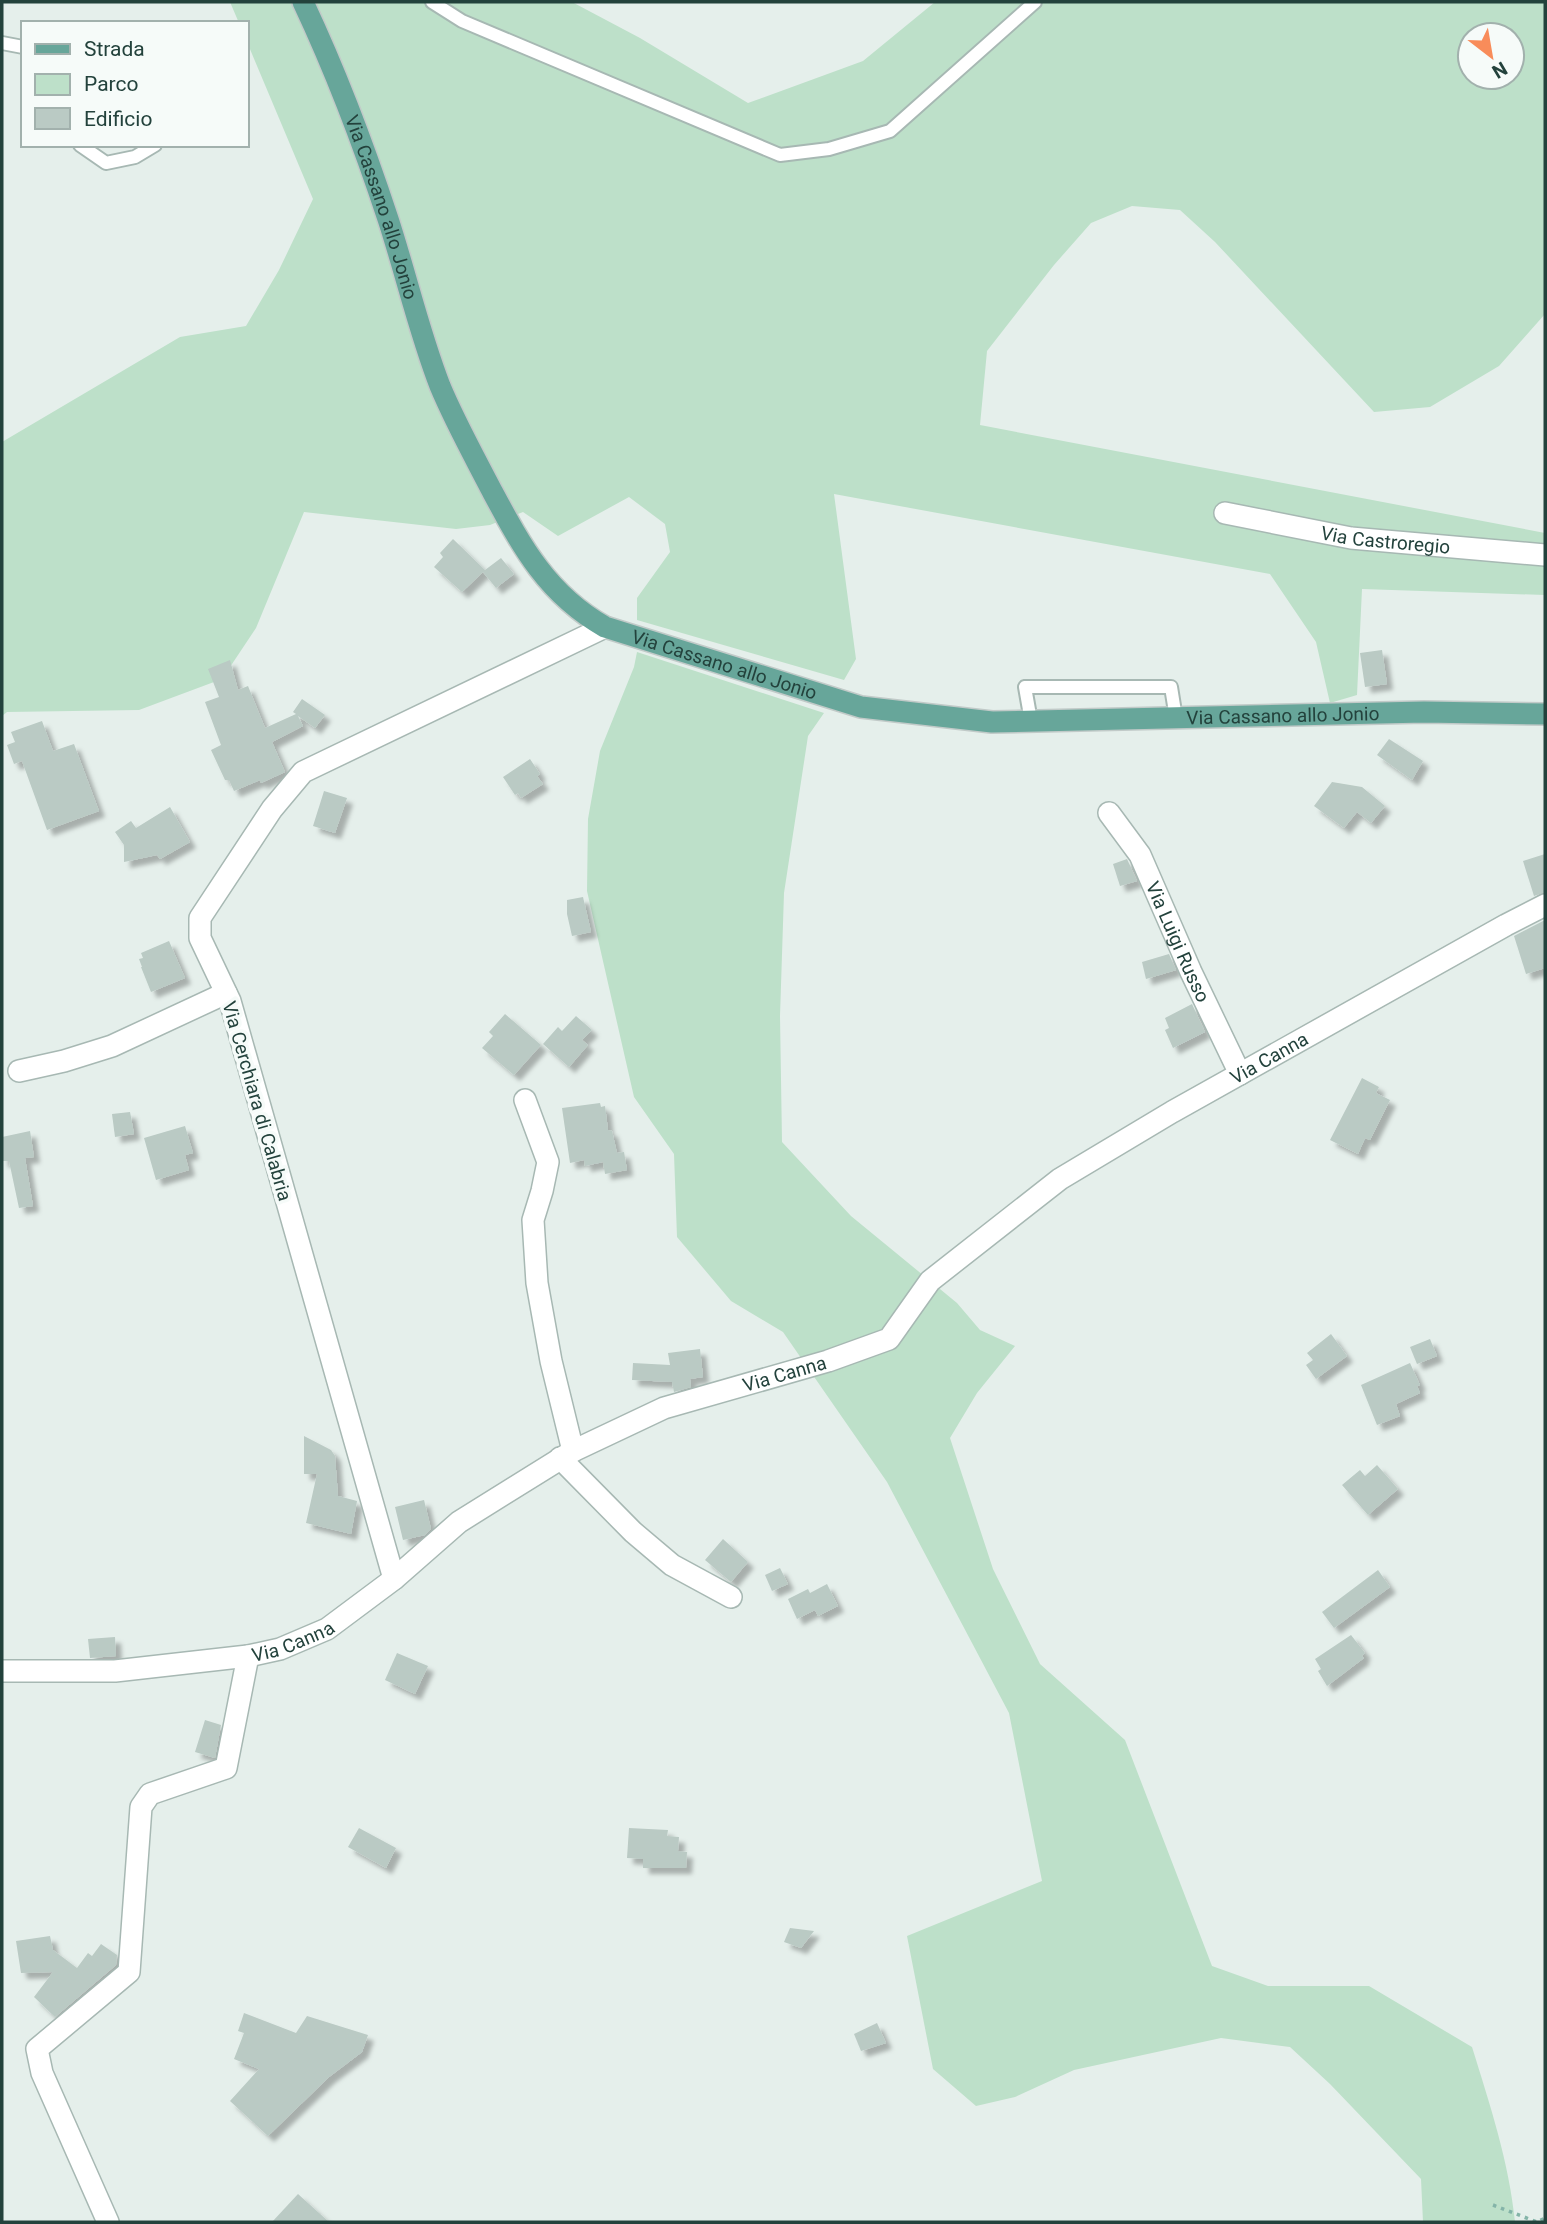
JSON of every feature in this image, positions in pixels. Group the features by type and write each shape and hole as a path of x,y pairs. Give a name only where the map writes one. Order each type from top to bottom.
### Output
{"main road":[{"name":"Via Cassano allo Jonio","path":"303,2 323,42 388,219 440,385 460,431 529,558 555,591 584,615 605,627 861,706 992,722 1424,712 1545,714"}],"street":[{"name":"Via Castroregio","path":"1225,513 1351,538 1545,555"},
{"name":"Via Cerchiara di Calabria","path":"394,1579 226,993 200,938 200,918 272,809 303,772 605,627"},
{"name":"Via Luigi Russo","path":"1109,813 1140,855 1191,972 1240,1074"},
{"name":"Via Canna","path":"2,1671 115,1671 248,1656 280,1649 327,1629 394,1579 459,1522 566,1455 664,1408 828,1361 888,1339 930,1281 1060,1179 1172,1112 1545,905"},
{"path":"19,1071 112,1046 226,993"},
{"path":"525,1100 548,1162 533,1220 537,1283 566,1455 633,1532 672,1565 731,1597"},
{"path":"108,2222 42,2073 37,2049 129,1972 141,1807 150,1794 226,1768 248,1656"}],"lane":[{"path":"432,2 462,21 780,155 829,149 890,131 1035,2"},
{"path":"2,43 21,47"},
{"path":"82,147 106,163 135,157 152,147"},
{"path":"1031,721 1025,687 1171,687 1176,718"}],"path":[{"path":"1493,2204 1538,2222 1545,2218"}],"green space":[{"path":"230,2 572,2 640,38 748,103 863,61 935,2 1545,2 1545,314 1499,366 1430,407 1374,412 1215,242 1180,210 1132,206 1091,223 1054,265 987,351 980,425 1545,533 1545,595 1362,589 1357,695 1330,703 1316,642 1270,574 834,494 856,659 844,680 637,620 637,598 670,552 665,524 629,497 558,536 523,512 490,525 456,529 304,512 256,628 222,679 139,710 7,712 2,716 2,442 180,337 246,326 279,270 313,199 248,44 248,21 238,21"},
{"path":"637,652 824,713 808,736 784,893 780,1016 782,1142 851,1216 957,1303 980,1330 1015,1346 977,1393 950,1438 993,1569 1040,1664 1125,1740 1212,1966 1268,1986 1369,1986 1472,2047 1504,2156 1515,2222 1423,2222 1421,2179 1330,2084 1290,2047 1221,2038 1074,2070 1015,2097 976,2106 933,2069 907,1936 1042,1881 1009,1713 887,1482 783,1332 731,1301 677,1237 674,1154 634,1097 587,891 588,819 600,751 634,667"}],"building":[{"path":"453,539 485,570 501,558 514,574 496,588 483,572 462,592 434,567 443,557 440,553"},
{"path":"1382,650 1387,684 1365,687 1360,653"},
{"path":"230,660 238,690 248,686 265,728 296,714 293,712 302,699 325,715 315,728 298,716 303,726 272,742 285,772 234,791 229,780 225,780 211,750 221,745 205,702 219,697 208,669"},
{"path":"42,721 53,751 74,744 99,811 47,830 22,761 14,764 7,745 15,742 11,732"},
{"path":"1389,739 1423,761 1412,780 1377,755"},
{"path":"530,759 543,784 521,798 518,793 515,795 503,777"},
{"path":"1332,782 1362,787 1385,806 1371,823 1357,812 1344,828 1314,806"},
{"path":"324,791 347,798 335,833 313,826"},
{"path":"170,807 190,842 160,859 157,855 124,862 124,845 115,832 131,821 136,828"},
{"path":"1545,854 1545,892 1534,896 1523,861"},
{"path":"1127,859 1137,881 1120,886 1113,864"},
{"path":"583,897 591,932 572,936 567,900"},
{"path":"1545,920 1545,968 1526,974 1514,936"},
{"path":"169,941 185,978 151,992 141,967 141,953"},
{"path":"1169,954 1176,970 1146,979 1142,962"},
{"path":"1192,1004 1205,1032 1173,1048 1165,1030 1169,1028 1165,1018"},
{"path":"505,1014 541,1045 514,1075 482,1048 493,1036 489,1032"},
{"path":"576,1016 592,1030 582,1040 588,1045 569,1067 543,1044 558,1027 562,1031"},
{"path":"1362,1078 1379,1087 1376,1093 1390,1100 1370,1140 1365,1138 1358,1154 1330,1140"},
{"path":"600,1103 601,1107 605,1106 608,1130 612,1131 617,1153 624,1152 627,1170 605,1174 603,1162 585,1166 584,1160 570,1163 562,1108"},
{"path":"130,1112 134,1134 115,1137 112,1114"},
{"path":"185,1126 193,1153 185,1155 189,1170 156,1180 144,1138"},
{"path":"30,1131 34,1157 25,1158 33,1206 19,1208 9,1161 2,1161 2,1137"},
{"path":"1331,1334 1347,1356 1316,1379 1306,1365 1313,1360 1307,1353"},
{"path":"1430,1339 1437,1356 1417,1364 1410,1347"},
{"path":"700,1349 703,1377 690,1379 691,1387 674,1392 672,1382 632,1380 633,1363 670,1365 668,1353"},
{"path":"1410,1363 1420,1385 1417,1386 1420,1393 1396,1404 1400,1416 1377,1425 1361,1385"},
{"path":"304,1436 331,1450 335,1456 338,1496 357,1501 351,1534 306,1523 317,1474 304,1474"},
{"path":"1377,1465 1398,1489 1368,1515 1342,1485 1360,1470 1365,1476"},
{"path":"424,1500 431,1529 425,1535 403,1540 395,1507"},
{"path":"723,1539 748,1562 731,1582 705,1560"},
{"path":"780,1568 788,1584 772,1591 765,1575"},
{"path":"1378,1570 1390,1587 1334,1628 1322,1612"},
{"path":"827,1584 838,1606 818,1616 815,1610 797,1619 788,1599 808,1589 810,1593"},
{"path":"1351,1635 1365,1653 1362,1656 1364,1658 1327,1686 1318,1671 1321,1669 1315,1659"},
{"path":"115,1637 116,1656 90,1658 88,1639"},
{"path":"397,1653 428,1666 415,1694 385,1680"},
{"path":"205,1720 221,1725 215,1758 195,1752"},
{"path":"359,1828 396,1848 386,1868 348,1847"},
{"path":"629,1828 668,1830 667,1836 679,1837 678,1851 687,1852 686,1868 643,1868 643,1859 627,1858"},
{"path":"790,1928 814,1931 801,1948 784,1942"},
{"path":"50,1936 53,1950 77,1968 88,1953 92,1956 101,1944 117,1955 116,1965 55,2017 34,1997 53,1972 21,1973 16,1941"},
{"path":"244,2013 296,2033 307,2016 368,2035 362,2052 329,2077 268,2136 230,2101 259,2069 234,2059 244,2033 238,2031"},
{"path":"877,2023 886,2043 861,2051 854,2034"},
{"path":"298,2194 329,2222 272,2222"}]}
